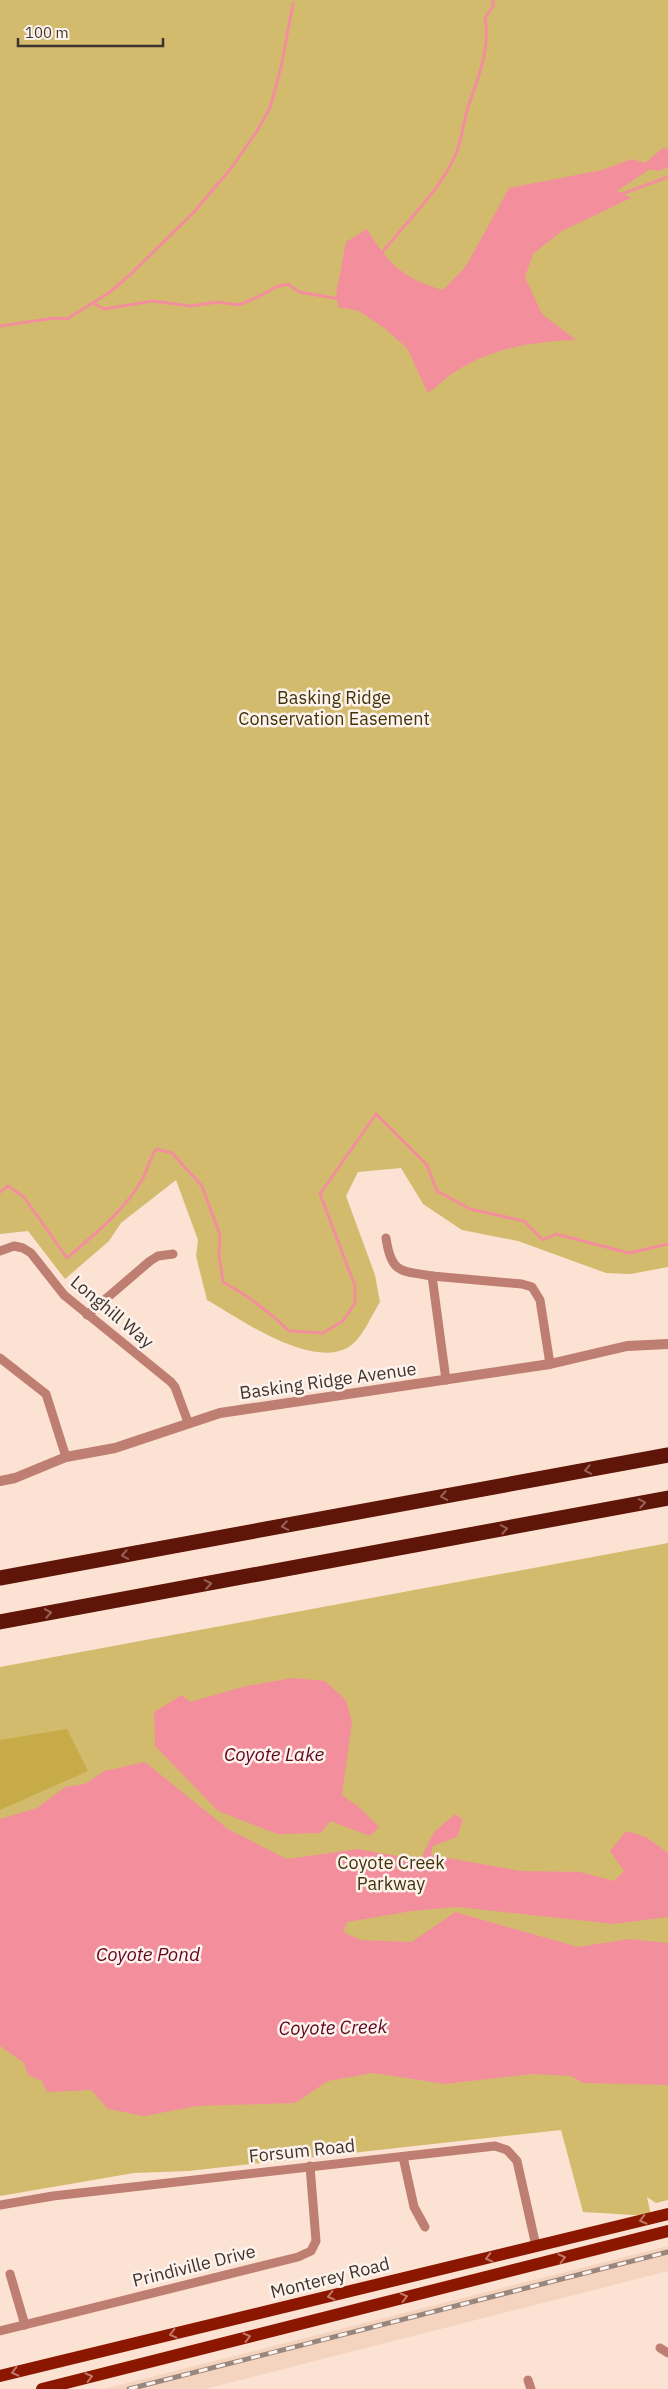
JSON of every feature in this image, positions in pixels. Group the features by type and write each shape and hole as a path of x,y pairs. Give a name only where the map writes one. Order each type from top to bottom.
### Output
{"highway":[{"path":"0,1578 668,1455"},
{"path":"0,1622 668,1498"}],"main road":[{"name":"Monterey Road","path":"0,2376 668,2214"},
{"name":"Monterey Road","path":"42,2389 668,2231"}],"street":[{"path":"386,1238 389,1258 404,1271 432,1276 522,1284 532,1287 540,1300 550,1364"},
{"name":"Longhill Way","path":"0,1251 14,1246 23,1248 31,1253 64,1295 171,1382 175,1387 188,1422"},
{"path":"87,1315 150,1261 158,1256 173,1254"},
{"path":"432,1276 446,1380"},
{"name":"Basking Ridge Avenue","path":"0,1481 15,1478 66,1457 115,1448 188,1422 220,1413 550,1364 626,1346 668,1344"},
{"path":"0,1358 46,1394 66,1457"},
{"name":"Forsum Road","path":"0,2205 53,2196 495,2146 508,2150 517,2161 536,2246"},
{"path":"403,2156 414,2207 425,2226"},
{"name":"Prindiville Drive","path":"0,2331 298,2257 311,2251 316,2241 310,2166"},
{"path":"10,2274 25,2325"}],"shaded area":[{"path":"67,1729 88,1771 0,1810 0,1740"},
{"path":"668,2246 668,2271 205,2389 104,2389"}],"green space":[{"name":"Basking Ridge Conservation Easement","path":"0,0 668,0 668,1267 631,1274 606,1273 518,1241 462,1230 423,1204 401,1168 358,1172 346,1196 375,1275 380,1302 362,1334 347,1348 331,1352 314,1352 275,1339 207,1300 196,1256 198,1240 176,1180 121,1223 109,1241 65,1279 28,1231 0,1234"},
{"name":"Coyote Creek Parkway","path":"668,1543 668,2200 656,2203 647,2197 651,2216 583,2212 561,2130 188,2171 134,2173 0,2196 0,1667"}],"water":[{"path":"663,148 668,149 668,168 657,171 650,169 617,191 631,198 562,231 533,254 525,277 542,314 576,340 530,344 486,356 454,372 428,393 407,348 383,327 359,311 338,307 336,294 346,242 367,229 382,252 398,268 418,281 443,290 466,266 509,188 602,170 632,159 645,163"},
{"name":"Coyote Lake","path":"293,1678 325,1681 346,1700 352,1722 342,1795 359,1807 379,1827 370,1836 330,1821 321,1833 277,1834 218,1811 155,1746 154,1712 182,1695 190,1702 246,1686"},
{"name":"Coyote Pond","path":"145,1762 228,1829 287,1859 358,1849 420,1860 434,1832 455,1814 463,1820 457,1837 433,1846 431,1855 521,1871 580,1872 614,1881 624,1871 610,1851 626,1831 646,1837 668,1853 668,1917 614,1924 457,1907 412,1911 347,1922 343,1932 361,1940 412,1942 455,1912 578,1947 629,1939 668,1943 668,2085 583,2083 571,2076 531,2074 445,2084 373,2073 328,2081 295,2103 197,2106 144,2116 108,2109 91,2090 47,2092 42,2081 28,2075 24,2063 0,2046 0,1819 37,1808 65,1787 85,1784 104,1771"}],"waterway":[{"path":"381,254 431,195 455,156 485,52 485,18 493,6 493,0"},
{"path":"0,326 55,318 67,319 110,292 194,212 232,167 257,131 270,108 281,67 293,4"},
{"path":"619,195 668,177"},
{"path":"93,303 104,309 153,301 190,306 218,302 239,305 276,287 288,284 299,292 341,299"},
{"path":"0,1192 8,1186 24,1197 67,1258 108,1222 126,1202 142,1180 156,1149 172,1153 202,1186 220,1235 219,1255 223,1282 245,1295 289,1331 323,1333 343,1321 355,1303 355,1286 320,1194 376,1114 427,1165 437,1191 470,1209 524,1221 543,1240 556,1234 629,1253 668,1244"}],"railway":[{"path":"129,2389 668,2252"}],"water label":[{"name":"Coyote Creek","path":"333,2027"}]}
